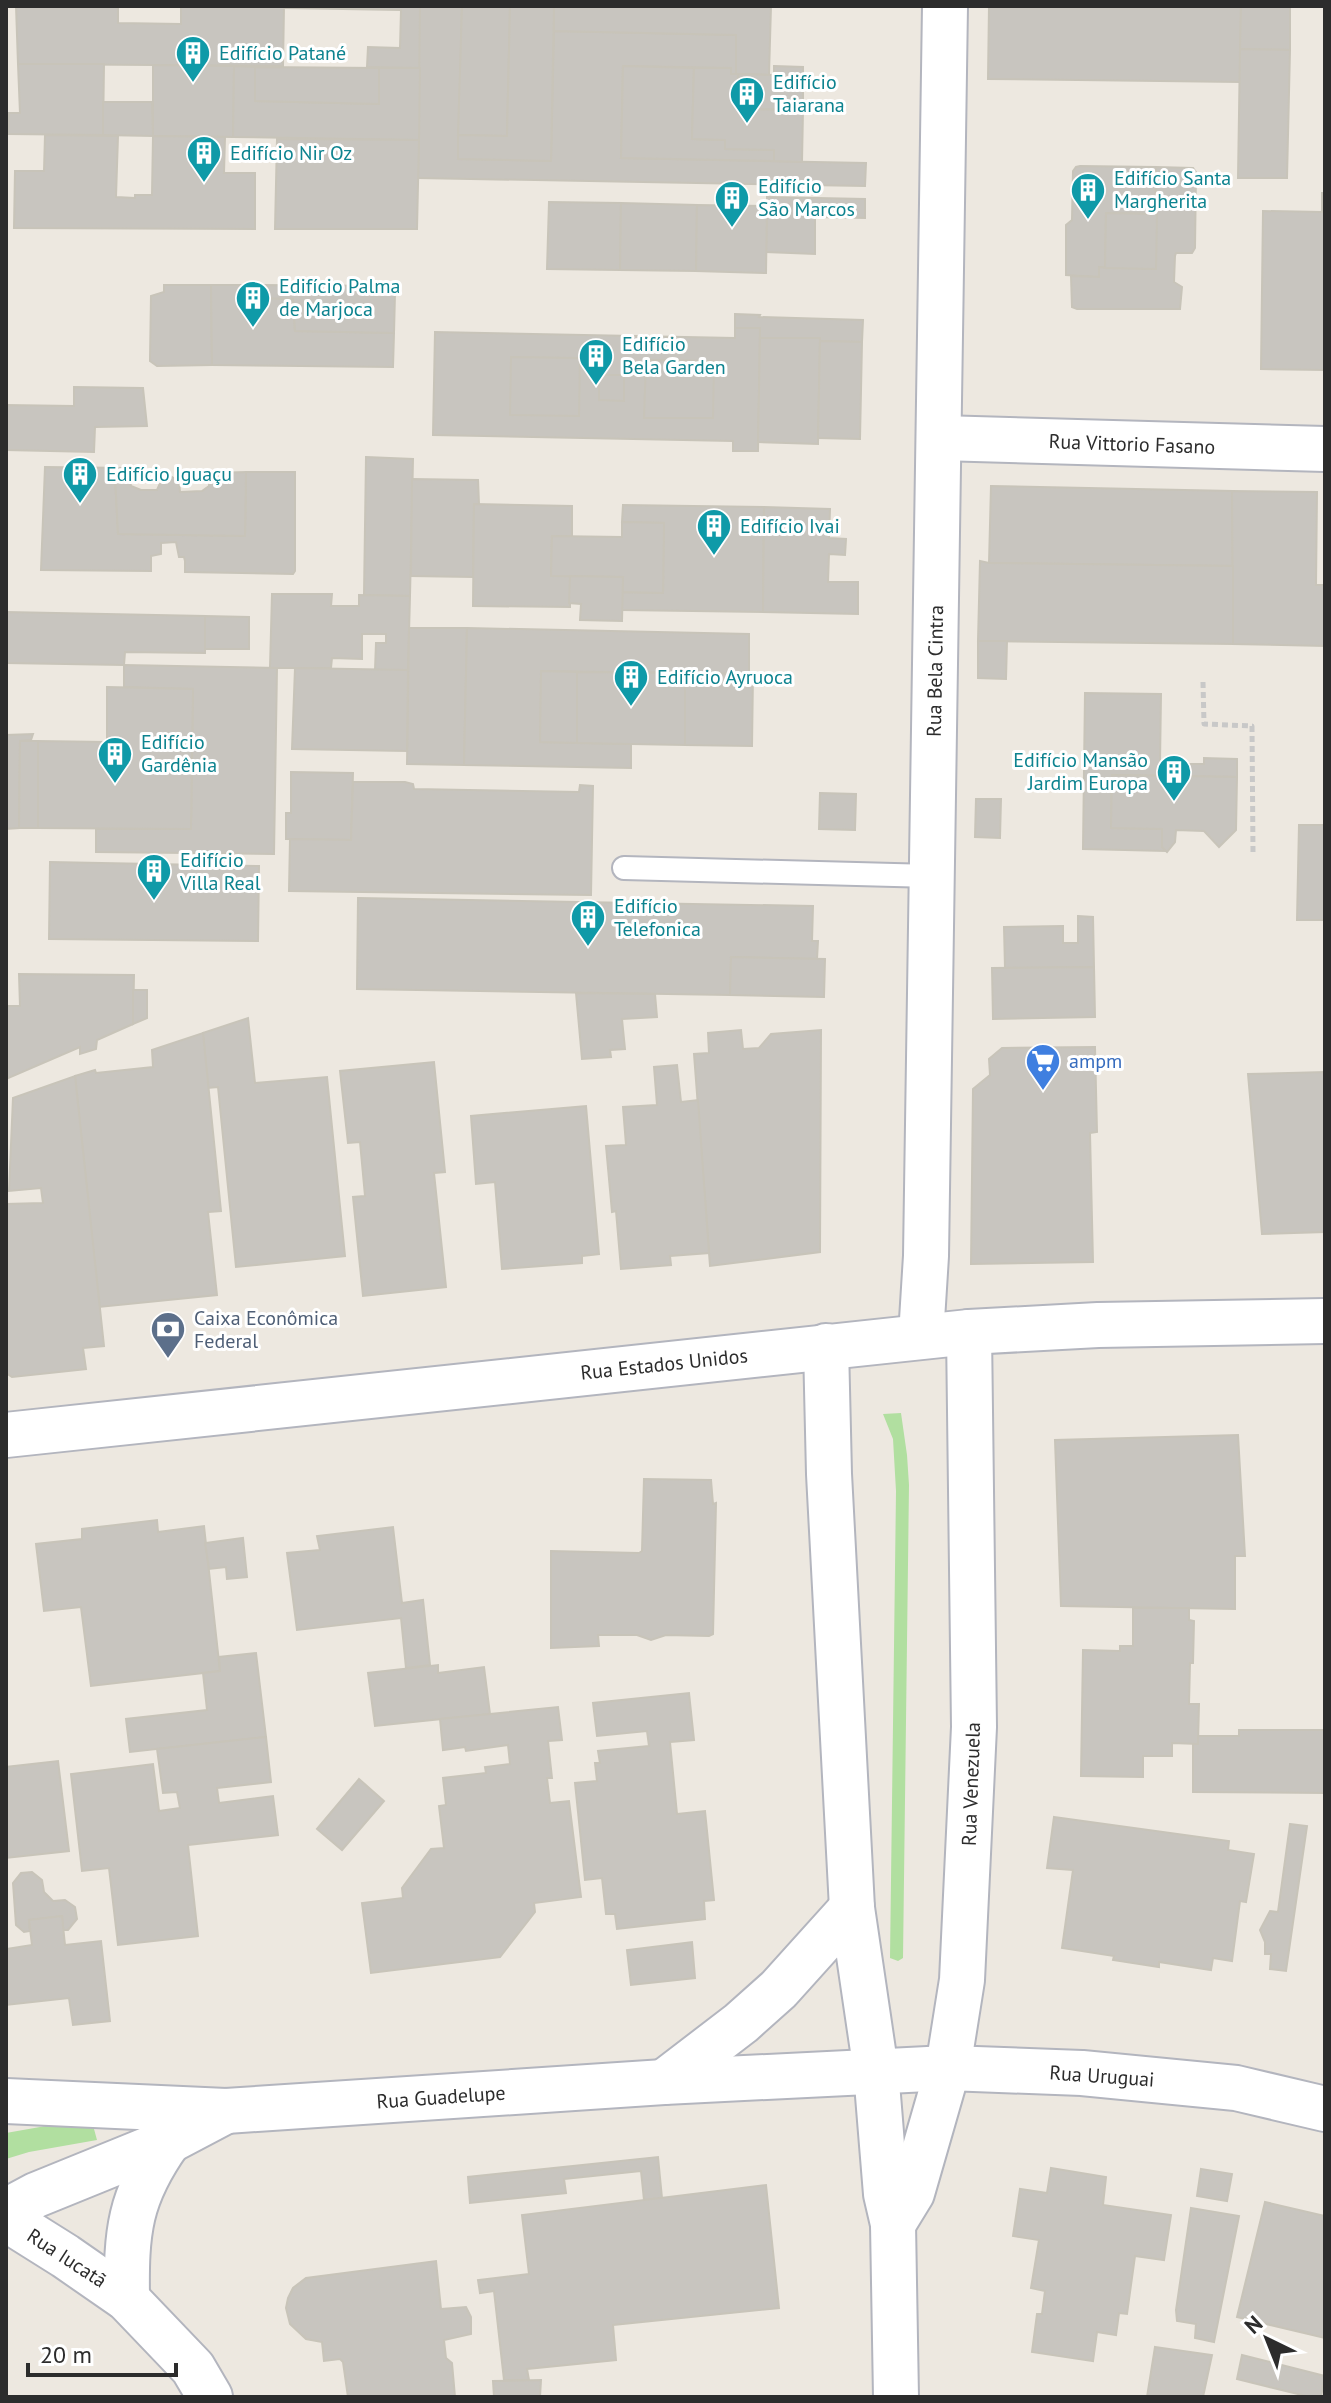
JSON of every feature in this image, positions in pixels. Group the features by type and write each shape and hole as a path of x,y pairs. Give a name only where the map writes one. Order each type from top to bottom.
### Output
{"street":[{"name":"Rua Bela Cintra","path":"921,1336 926,1256 945,6"},
{"name":"Rua Vittorio Fasano","path":"940,438 1325,449"},
{"name":"Rua Estados Unidos","path":"6,1435 921,1336 1098,1325 1325,1321"},
{"name":"Rua Venezuela","path":"893,2224 912,2193 948,2068 962,1980 974,1727 969,1332"},
{"path":"826,1346 829,1474 852,1908 876,2071 886,2194 893,2224 896,2397"},
{"path":"664,2082 741,2023 779,1989 852,1908"},
{"name":"Rua Uruguai","path":"876,2071 948,2068 1082,2073 1236,2088 1325,2109"},
{"name":"Rua Guadelupe","path":"6,2101 226,2111 876,2071"},
{"path":"6,2211 36,2195 169,2141 226,2111"},
{"name":"Rua Iucatã","path":"127,2299 127,2245 131,2216 153,2164 169,2141"},
{"name":"Rua Iucatã","path":"6,2219 127,2299 193,2368 210,2397"}],"lane":[{"path":"624,868 932,876"}],"path":[{"path":"1203,682 1204,724 1252,726 1253,853"}],"green space":[{"path":"901,1413 909,1485 903,1958 898,1961 890,1958 896,1491 893,1439 883,1414"},
{"path":"91,2118 97,2140 6,2159 6,2133"}],"building":[{"path":"16,6 118,6 118,23 181,24 181,6 284,6 283,66 18,64"},
{"path":"284,6 420,6 420,68 367,67 368,47 400,48 401,10"},
{"path":"420,6 462,6 458,159 551,161 554,31 736,35 736,74 731,74 731,68 623,66 621,158 866,163 865,186 418,178"},
{"path":"462,6 510,6 507,136 458,135"},
{"path":"510,6 554,6 551,161 458,159 458,135 507,136"},
{"path":"554,6 771,6 769,75 736,74 736,35 554,31"},
{"path":"989,6 1241,6 1240,82 988,79"},
{"path":"1241,6 1290,6 1290,50 1240,49"},
{"path":"1240,49 1290,50 1287,178 1238,178"},
{"path":"18,64 104,64 103,135 8,134 9,113 20,113"},
{"name":"Edifício Patané","path":"153,65 234,66 233,137 153,136"},
{"path":"234,66 255,67 255,101 379,104 379,68 420,68 419,140 233,137"},
{"path":"623,66 694,68 692,139 725,140 725,149 774,150 774,161 621,158"},
{"path":"774,66 803,67 803,110 737,109 738,74 774,75"},
{"path":"255,67 379,68 379,104 255,101"},
{"name":"Edifício Taiarana","path":"694,68 731,68 731,74 738,74 737,109 803,110 802,162 774,161 774,150 725,149 725,140 692,139"},
{"path":"103,102 152,102 153,136 103,135"},
{"name":"Edifício Nir Oz","path":"45,135 118,136 116,197 135,198 135,195 152,195 153,136 225,137 224,173 255,173 255,229 14,228 15,171 44,171"},
{"path":"277,139 419,140 417,229 275,229"},
{"name":"Edifício Santa Margherita","path":"1080,166 1156,167 1155,214 1106,213 1105,268 1099,267 1099,277 1066,275 1066,225 1072,220 1073,171"},
{"path":"1156,167 1193,168 1196,172 1195,248 1192,253 1176,253 1175,256 1174,282 1182,287 1180,309 1072,307 1071,276 1099,277 1099,267 1156,269"},
{"path":"1322,193 1325,193 1325,370 1261,369 1263,211 1322,212"},
{"path":"767,197 865,199 865,218 815,217 815,254 766,252"},
{"path":"549,202 621,203 620,270 547,269"},
{"path":"621,203 697,205 696,271 620,270"},
{"name":"Edifício São Marcos","path":"697,205 767,206 766,273 696,271"},
{"path":"1106,213 1157,214 1156,269 1105,268"},
{"path":"164,285 211,285 212,365 157,366 150,361 151,296 164,292"},
{"name":"Edifício Palma de Marjoca","path":"211,285 260,285 259,298 293,299 295,331 394,333 393,367 212,365"},
{"path":"260,285 388,286 395,293 394,333 295,331 293,299 259,298"},
{"path":"735,314 863,320 862,342 760,338 760,328 735,328"},
{"name":"Edifício Bela Garden","path":"735,328 760,328 758,451 733,451 733,441 433,435 435,332 735,338"},
{"path":"760,338 820,338 818,444 758,442"},
{"path":"820,341 862,342 860,439 818,438"},
{"path":"511,357 580,358 579,416 510,415"},
{"path":"646,360 714,361 713,418 644,418"},
{"path":"599,375 624,375 624,401 599,400"},
{"path":"74,387 143,388 147,426 95,427 94,452 6,450 6,405 74,406"},
{"path":"366,457 413,459 410,596 364,595"},
{"name":"Edifício Iguaçu","path":"45,467 129,468 129,475 115,476 118,534 245,536 246,472 295,472 295,571 293,574 185,572 184,557 179,557 176,542 161,543 161,554 151,556 151,571 41,570"},
{"path":"246,472 245,536 118,534 115,476 129,475 131,486 141,490 157,490 161,481 170,476 179,481 180,492 202,491 209,486 210,473"},
{"path":"412,479 478,480 479,504 474,504 473,577 411,576"},
{"path":"991,486 1232,491 1233,566 989,563"},
{"path":"1232,491 1317,492 1316,585 1325,585 1325,646 1233,644"},
{"path":"474,504 572,506 572,536 552,536 551,576 570,576 570,607 473,606"},
{"name":"Edifício Ivai","path":"623,505 764,507 763,612 622,610 622,592 663,593 664,523 622,522"},
{"path":"764,507 830,509 829,538 846,539 845,555 829,554 828,582 858,582 858,614 763,612"},
{"path":"622,522 664,523 663,593 622,592 623,577 551,576 552,536 622,537"},
{"path":"980,561 1233,566 1233,644 978,641"},
{"path":"570,576 623,577 622,621 580,620 581,604 569,603"},
{"path":"272,594 332,594 331,606 359,606 359,595 410,596 408,670 375,670 376,643 386,643 386,634 362,634 362,659 332,658 331,668 270,668"},
{"path":"6,612 205,616 205,653 125,652 124,665 6,663"},
{"path":"205,616 249,617 249,649 205,649"},
{"path":"409,628 467,628 464,765 407,764"},
{"path":"467,628 749,634 749,674 541,671 540,742 631,744 631,768 464,765"},
{"path":"978,641 1007,641 1006,679 978,678"},
{"path":"124,665 277,668 274,854 96,852 96,829 191,829 193,689 124,687"},
{"path":"295,668 408,670 407,751 292,749"},
{"path":"541,671 577,672 577,743 540,742"},
{"name":"Edifício Ayruoca","path":"577,672 685,673 685,745 577,743"},
{"path":"685,673 753,674 752,746 685,745"},
{"name":"Edifício Gardênia","path":"107,687 193,689 191,829 38,828 38,741 107,742"},
{"path":"1085,693 1161,694 1160,764 1204,764 1204,758 1237,759 1237,777 1112,775 1111,828 1162,829 1162,847 1165,851 1083,849"},
{"path":"33,734 31,740 20,741 19,828 6,829 6,735"},
{"path":"20,741 38,741 38,828 19,828"},
{"path":"291,772 353,773 351,840 286,839 286,813 291,813"},
{"name":"Edifício Mansão Jardim Europa","path":"1112,775 1237,777 1236,830 1219,847 1204,831 1176,830 1175,842 1167,852 1162,847 1162,829 1111,828"},
{"path":"353,782 405,782 413,784 414,789 579,792 580,785 593,786 591,895 289,891 290,839 351,840"},
{"path":"820,793 856,794 855,830 819,829"},
{"path":"976,799 1001,799 1000,838 975,837"},
{"path":"1299,825 1325,825 1325,920 1297,920"},
{"name":"Edifício Villa Real","path":"50,862 259,866 258,941 49,939"},
{"name":"Edifício Telefonica","path":"358,898 813,906 812,941 818,941 817,959 731,957 730,995 357,989"},
{"path":"1078,916 1093,917 1094,967 1005,968 1004,927 1063,926 1063,943 1078,943"},
{"path":"731,957 825,959 824,997 730,995"},
{"path":"1094,967 1095,1017 993,1019 992,968"},
{"path":"19,974 134,975 133,1024 97,1040 96,1049 80,1054 80,1047 6,1079 6,1006 20,1006"},
{"path":"133,990 147,990 147,1018 133,1024"},
{"path":"576,993 655,994 657,1017 622,1019 625,1049 610,1050 611,1057 582,1059"},
{"path":"248,1018 255,1083 327,1077 345,1256 236,1267 218,1087 208,1088 203,1033"},
{"path":"741,1030 743,1049 759,1048 771,1034 821,1030 820,1252 710,1266 694,1054 709,1053 708,1033"},
{"path":"203,1033 221,1211 208,1212 217,1295 99,1307 75,1076 95,1070 96,1073 153,1067 152,1050"},
{"path":"1095,1047 1097,1132 1090,1133 1093,1262 971,1264 973,1089 990,1075 989,1059 1002,1048"},
{"path":"434,1062 445,1172 434,1173 446,1287 363,1296 353,1197 365,1196 360,1142 348,1143 340,1071"},
{"path":"677,1065 681,1102 698,1100 709,1253 670,1256 671,1265 621,1269 606,1146 626,1145 623,1107 657,1105 654,1067"},
{"path":"1325,1072 1325,1232 1262,1234 1248,1074"},
{"path":"75,1076 104,1346 83,1348 86,1369 12,1377 6,1373 6,1204 43,1203 41,1188 9,1191 13,1098"},
{"path":"586,1106 599,1254 582,1256 582,1263 502,1269 495,1182 476,1184 471,1116"},
{"path":"1238,1435 1245,1556 1235,1556 1235,1609 1061,1606 1055,1440"},
{"path":"644,1479 711,1480 713,1504 716,1503 713,1634 666,1635 651,1640 637,1635 598,1635 599,1646 551,1648 551,1551 642,1551"},
{"path":"157,1520 158,1532 204,1526 220,1671 91,1686 81,1607 44,1611 36,1544 82,1539 82,1529"},
{"path":"393,1527 402,1603 423,1600 430,1665 406,1668 401,1618 297,1630 287,1553 320,1550 317,1536"},
{"path":"243,1538 247,1577 227,1579 226,1567 209,1569 205,1543"},
{"path":"1133,1608 1189,1608 1189,1620 1194,1621 1189,1704 1199,1704 1198,1744 1172,1743 1172,1756 1143,1756 1143,1777 1081,1776 1083,1650 1120,1651 1120,1646 1133,1646"},
{"path":"256,1653 266,1737 130,1752 126,1719 207,1710 203,1673 220,1671 219,1657"},
{"path":"438,1665 438,1673 484,1667 490,1714 375,1726 368,1673"},
{"path":"689,1693 694,1740 670,1742 677,1814 705,1811 714,1900 704,1901 705,1919 617,1929 615,1914 606,1914 602,1878 585,1880 575,1783 597,1781 595,1763 600,1763 598,1751 649,1746 647,1731 597,1736 593,1703"},
{"path":"558,1707 562,1740 548,1741 552,1778 547,1778 550,1803 569,1801 581,1897 534,1903 535,1912 500,1957 371,1973 362,1903 403,1898 402,1888 431,1849 444,1848 439,1806 446,1805 443,1778 486,1773 485,1767 510,1764 508,1745 466,1751 465,1747 443,1750 440,1719"},
{"path":"1239,1730 1325,1730 1325,1793 1193,1792 1193,1744 1198,1744 1198,1736 1239,1736"},
{"path":"266,1737 271,1782 217,1788 219,1803 273,1796 278,1835 188,1845 198,1936 118,1945 109,1868 82,1871 71,1774 153,1764 159,1811 180,1808 177,1792 163,1793 157,1749"},
{"path":"58,1761 69,1851 6,1858 6,1767"},
{"path":"359,1779 384,1801 342,1850 317,1829"},
{"path":"1054,1817 1229,1841 1228,1850 1254,1854 1246,1902 1240,1901 1232,1961 1213,1958 1211,1970 1159,1962 1159,1967 1062,1948 1073,1870 1047,1868"},
{"path":"1290,1824 1307,1826 1286,1971 1270,1969 1271,1954 1265,1954 1265,1942 1260,1930 1270,1911 1278,1912"},
{"path":"32,1872 42,1880 44,1892 53,1901 65,1900 75,1907 77,1919 68,1930 63,1930 62,1916 29,1920 30,1931 24,1932 16,1925 13,1883 21,1873"},
{"path":"62,1916 65,1945 101,1941 110,2021 73,2025 69,1998 6,2005 6,1949 32,1945 29,1920"},
{"path":"692,1942 695,1978 631,1985 627,1950"},
{"path":"658,2157 662,2198 644,2200 641,2171 564,2179 566,2193 470,2203 468,2177"},
{"path":"1051,2168 1106,2177 1103,2205 1171,2215 1164,2260 1135,2256 1127,2314 1119,2313 1116,2335 1097,2332 1093,2361 1032,2352 1037,2314 1042,2314 1045,2291 1031,2288 1039,2240 1013,2236 1020,2189 1047,2193"},
{"path":"1201,2169 1232,2174 1227,2201 1197,2196"},
{"path":"766,2185 779,2308 613,2325 616,2360 527,2369 529,2380 504,2380 494,2291 480,2293 478,2280 529,2274 522,2215"},
{"path":"1265,2202 1325,2216 1325,2338 1237,2317"},
{"path":"1191,2208 1239,2216 1214,2342 1195,2338 1196,2324 1177,2321"},
{"path":"436,2261 441,2309 466,2307 471,2317 471,2334 444,2340 446,2358 452,2363 455,2397 348,2397 343,2362 340,2359 324,2361 322,2342 306,2339 290,2324 286,2308 293,2288 306,2278"},
{"path":"1155,2347 1212,2355 1203,2397 1147,2397"},
{"path":"1242,2355 1325,2376 1321,2397 1237,2379"},
{"path":"541,2380 540,2397 494,2397 493,2381"}],"place":[{"name":"Edifício Patané","path":"193,84"},
{"name":"Edifício Taiarana","path":"747,125"},
{"name":"Edifício Nir Oz","path":"204,184"},
{"name":"Edifício Santa Margherita","path":"1088,221"},
{"name":"Edifício São Marcos","path":"732,229"},
{"name":"Edifício Palma de Marjoca","path":"253,329"},
{"name":"Edifício Bela Garden","path":"596,387"},
{"name":"Edifício Iguaçu","path":"80,505"},
{"name":"Edifício Ivai","path":"714,557"},
{"name":"Edifício Ayruoca","path":"631,708"},
{"name":"Edifício Gardênia","path":"115,785"},
{"name":"Edifício Mansão Jardim Europa","path":"1174,803"},
{"name":"Edifício Villa Real","path":"154,902"},
{"name":"Edifício Telefonica","path":"588,948"},
{"name":"ampm","path":"1043,1092"},
{"name":"Caixa Econômica Federal","path":"168,1360"}]}
